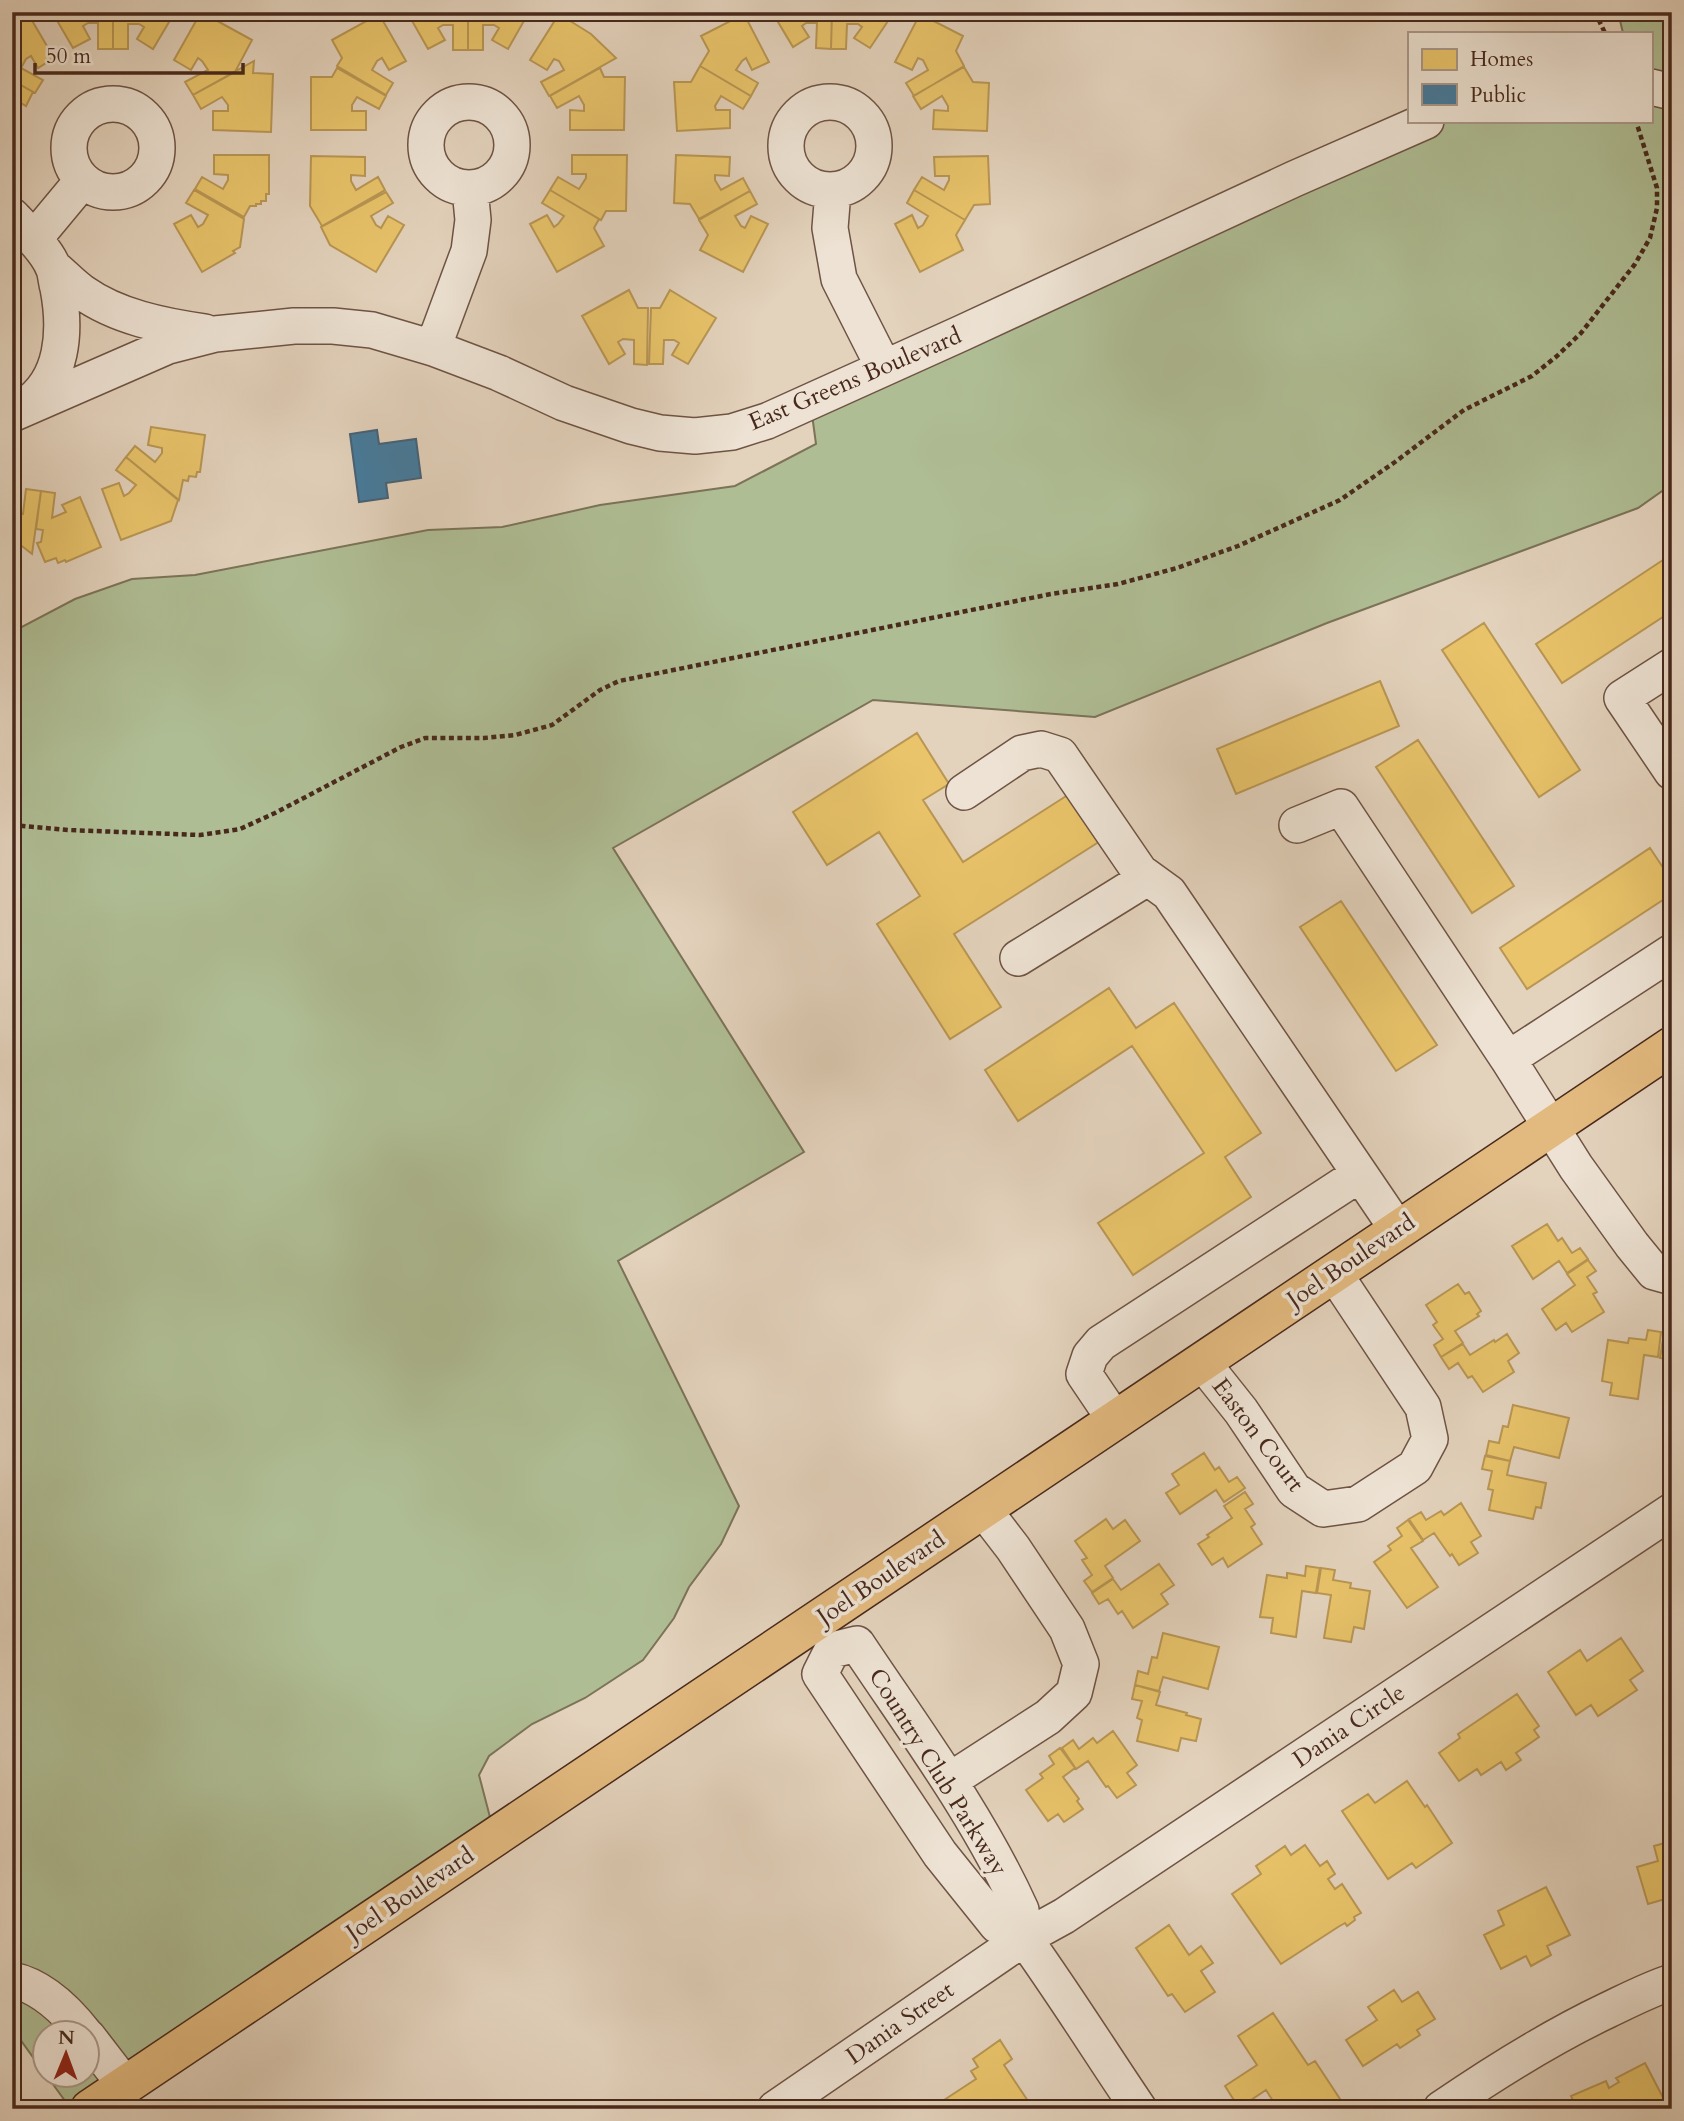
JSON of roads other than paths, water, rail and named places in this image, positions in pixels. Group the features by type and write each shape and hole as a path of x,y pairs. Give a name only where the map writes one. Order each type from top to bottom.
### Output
{"main road":[{"name":"Joel Boulevard","path":"90,2109 823,1636 984,1508 1672,1046"}],"street":[{"path":"1652,87 1672,92"},
{"name":"East Greens Boulevard","path":"12,414 168,346 215,334 294,326 372,330 433,348 499,373 597,416 660,433 695,436 732,432 766,421 1424,122"},
{"path":"12,414 31,402 47,385 62,345 63,323 53,267 23,227 83,180"},
{"path":"433,348 469,251 473,220 470,189"},
{"path":"834,191 830,228 839,279 884,368"},
{"name":"East Greens Boulevard","path":"53,267 82,292 105,306 162,326 215,334"},
{"path":"1668,758 1622,698 1672,666"},
{"path":"964,792 1022,753 1041,749 1060,755 1140,872 1168,893 1398,1230"},
{"path":"1297,825 1341,807 1552,1126 1576,1167 1654,1272 1672,1277"},
{"path":"1018,958 1147,878"},
{"path":"1508,1059 1672,951"},
{"path":"1115,1420 1084,1374 1090,1356 1101,1343 1360,1174"},
{"name":"Easton Court","path":"1202,1362 1241,1411 1294,1490 1323,1509 1358,1504 1404,1475 1415,1467 1430,1439 1423,1408 1335,1273"},
{"path":"949,1781 1048,1717 1074,1693 1081,1664 1067,1629 984,1508"},
{"name":"Dania Circle","path":"1019,1931 1064,1916 1672,1511"},
{"name":"Country Club Parkway","path":"823,1636 857,1644 949,1781 1000,1865 1016,1899 1021,1910 1019,1931 996,1925 940,1854 820,1674 823,1636"},
{"path":"1019,1931 1139,2109"},
{"name":"Dania Street","path":"775,2109 1019,1931"},
{"path":"12,1980 49,1997 71,2020"},
{"path":"1441,2109 1510,2062 1572,2027 1672,1982"},
{"path":"102,2056 125,2085"}]}
